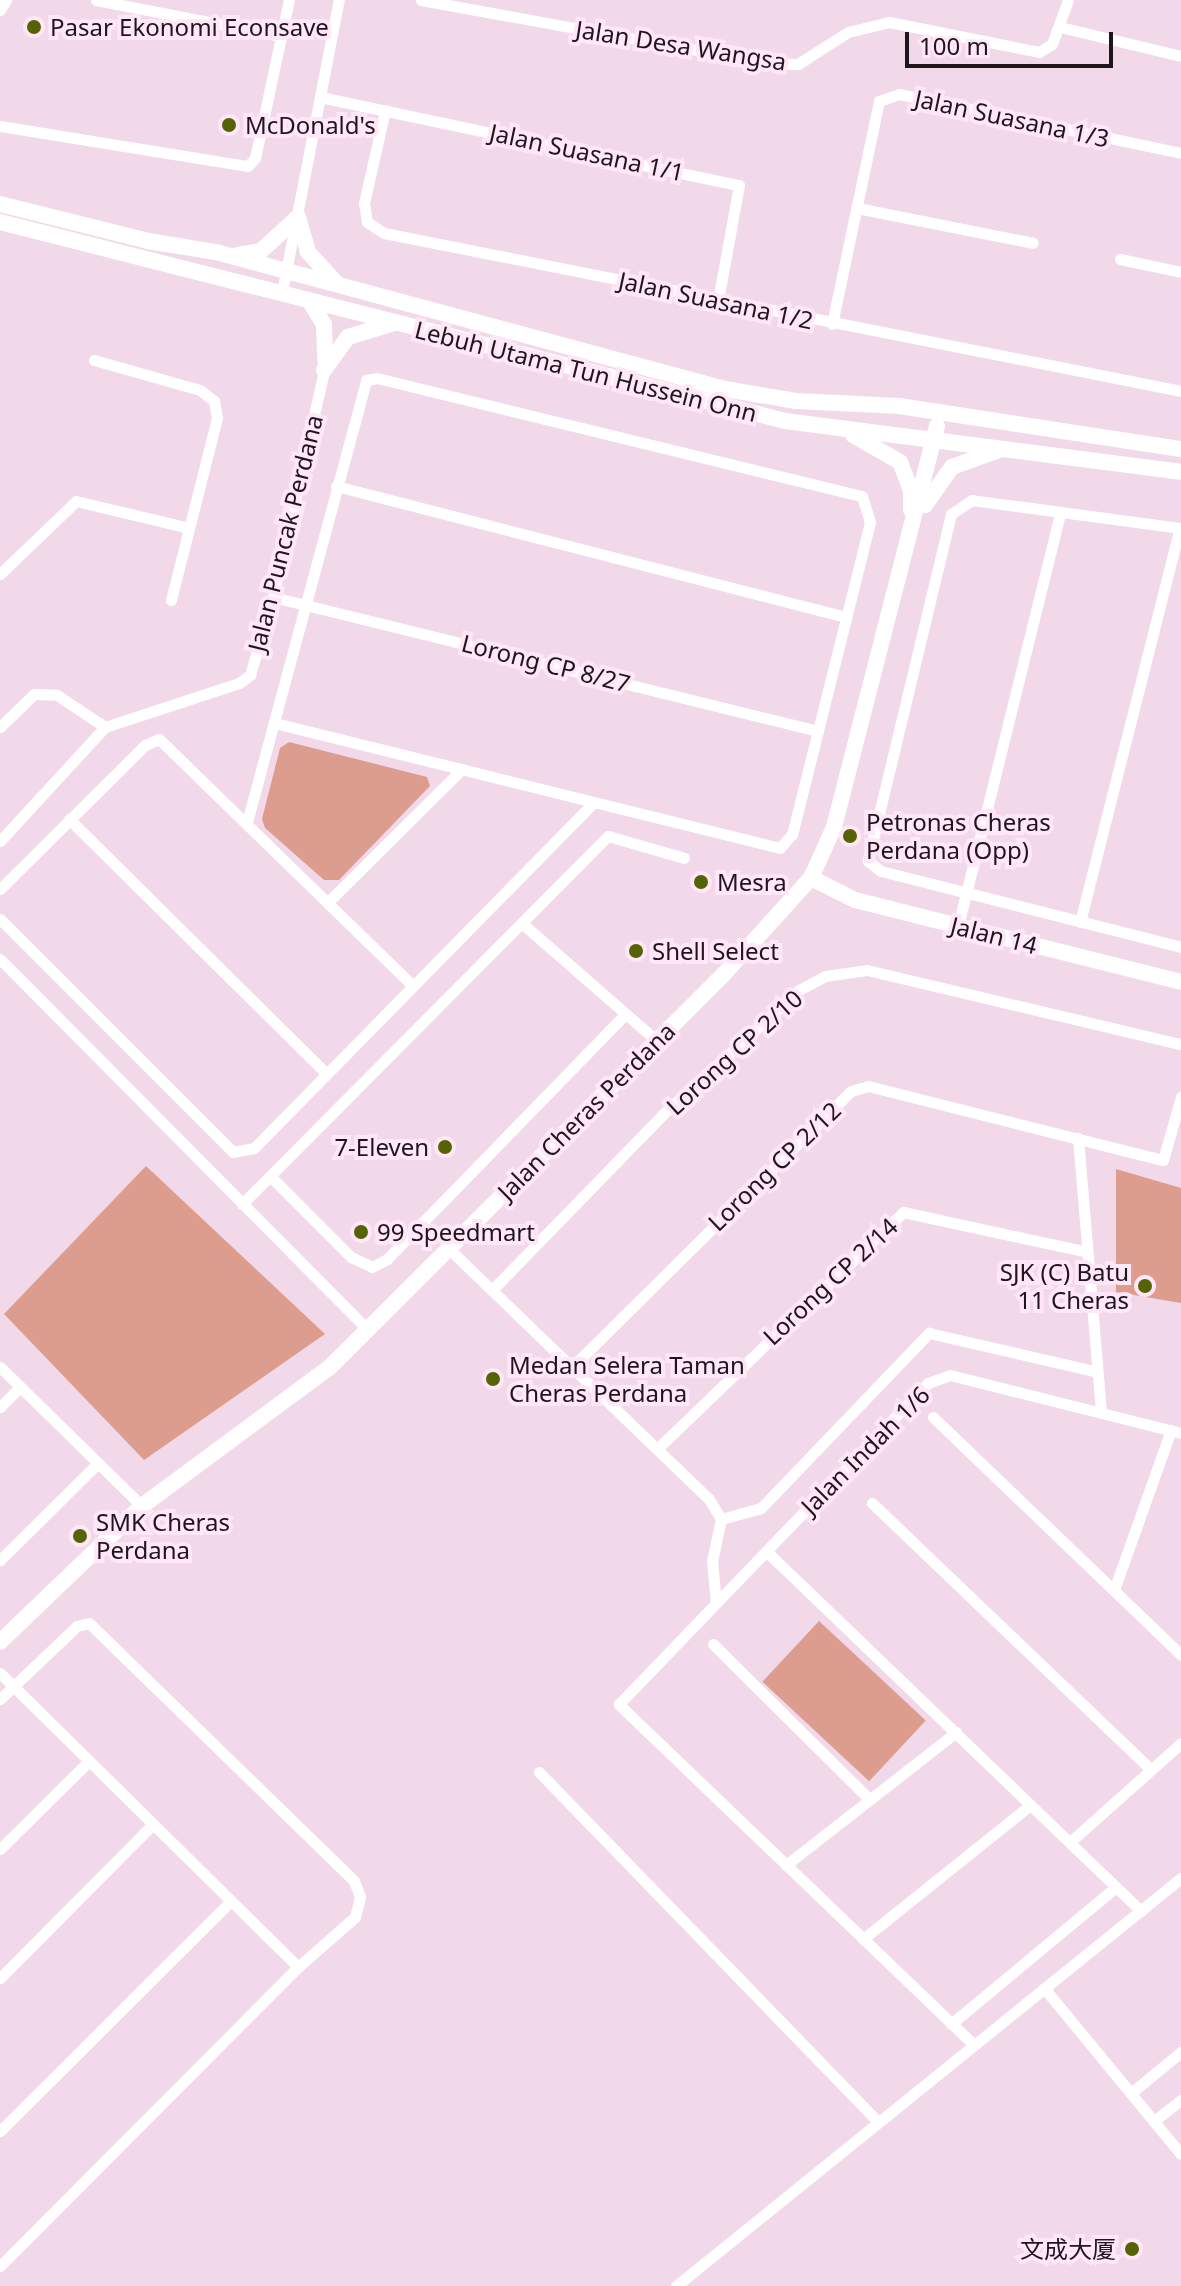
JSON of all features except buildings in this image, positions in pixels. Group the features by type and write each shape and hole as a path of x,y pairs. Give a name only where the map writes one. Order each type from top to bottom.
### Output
{"main road":[{"name":"Lebuh Utama Tun Hussein Onn","path":"0,204 227,255 725,389 1028,426 1181,449"},
{"path":"227,255 261,251 298,217 308,252 341,287"},
{"name":"Lebuh Utama Tun Hussein Onn","path":"0,222 747,412 829,427 935,432 1008,448 1181,472"},
{"path":"310,302 328,338 324,370"},
{"path":"324,370 348,337 394,323"},
{"path":"860,405 919,416 935,432 951,420 1001,428 1028,426"},
{"path":"829,427 859,436 900,462 911,491 910,539"},
{"name":"Jalan Cheras Perdana","path":"0,1642 142,1506 331,1366 657,1041 811,878 834,827 935,432"},
{"path":"910,539 933,489 952,467 1008,448"},
{"name":"Jalan 14","path":"811,878 855,900 1181,982"}],"street":[{"path":"0,10 6,0"},
{"path":"96,0 282,36"},
{"path":"0,126 253,163 289,0"},
{"path":"282,292 339,0"},
{"name":"Jalan Desa Wangsa","path":"421,0 768,63 798,64 868,23 902,24 1039,52 1052,44 1060,27"},
{"path":"1068,0 1060,27 1181,56"},
{"name":"Jalan Suasana 1/3","path":"832,324 879,101 899,94 1181,153"},
{"name":"Jalan Suasana 1/1","path":"320,97 739,185 718,300"},
{"name":"Jalan Suasana 1/2","path":"385,110 364,203 367,222 384,233 1181,391"},
{"path":"857,208 1033,243"},
{"path":"1120,259 1181,272"},
{"path":"94,360 200,390 214,401 217,418 171,600"},
{"name":"Jalan Puncak Perdana","path":"0,841 105,727 239,683 250,675 273,597 324,370"},
{"path":"247,822 366,380 377,378 862,496 870,522 792,834 780,848 275,723"},
{"path":"336,486 846,617"},
{"path":"1080,922 1180,528 972,500 951,514 868,861 881,871 1080,922 1181,947"},
{"path":"0,574 76,501 189,528"},
{"path":"958,926 1060,513"},
{"name":"Lorong CP 8/27","path":"273,597 306,602 818,731"},
{"path":"0,727 34,694 57,695 105,727"},
{"path":"0,889 145,745 159,739 413,986"},
{"path":"328,902 462,769"},
{"path":"0,919 233,1152 254,1148 593,803"},
{"path":"69,819 326,1073"},
{"path":"242,1204 524,925 608,836 684,858"},
{"path":"524,925 657,1041"},
{"path":"0,959 366,1328"},
{"name":"Lorong CP 2/10","path":"492,1290 662,1115 799,990 825,976 867,970 1181,1044"},
{"path":"270,1176 351,1257 372,1267 387,1259 625,1014"},
{"name":"Lorong CP 2/12","path":"572,1367 851,1091 868,1086 1163,1160 1181,1097"},
{"path":"1078,1138 1101,1411"},
{"name":"Lorong CP 2/14","path":"657,1449 903,1212 1088,1252"},
{"path":"448,1248 709,1499 721,1519 712,1561 716,1603"},
{"path":"721,1519 761,1508 929,1333 1098,1372"},
{"path":"0,1367 142,1506"},
{"name":"Jalan Indah 1/6","path":"786,1865 619,1704 928,1383 950,1375 1176,1431"},
{"path":"0,1407 20,1387"},
{"path":"933,1417 1181,1655"},
{"path":"1114,1590 1176,1431"},
{"path":"0,1560 98,1463"},
{"path":"872,1503 1150,1769"},
{"path":"766,1551 1141,1911"},
{"path":"0,1699 77,1626 89,1623 354,1881 360,1897 355,1917 298,1967 0,2266"},
{"path":"713,1644 869,1799"},
{"path":"0,1673 298,1967"},
{"path":"956,1732 786,1865 973,2044"},
{"path":"1070,1842 1181,1743"},
{"path":"0,1849 89,1761"},
{"path":"539,1772 877,2121"},
{"path":"863,1939 1030,1805"},
{"path":"0,1978 153,1824"},
{"path":"676,2286 1181,1878"},
{"path":"951,2024 1116,1887"},
{"path":"0,2131 231,1901"},
{"path":"1044,1988 1181,2154"},
{"path":"1131,2093 1181,2052"},
{"path":"1154,2121 1181,2100"}],"shaded area":[{"path":"289,742 427,777 430,786 339,880 324,880 265,828 262,819 280,748"},
{"path":"146,1166 325,1334 144,1460 4,1314"},
{"path":"1116,1169 1181,1188 1181,1303 1116,1292"},
{"path":"819,1621 926,1721 869,1781 762,1682"}],"place":[{"name":"Pasar Ekonomi Econsave","path":"34,27"},
{"name":"McDonald's","path":"229,125"},
{"name":"Petronas Cheras Perdana (Opp)","path":"850,836"},
{"name":"Mesra","path":"701,882"},
{"name":"Shell Select","path":"636,951"},
{"name":"7-Eleven","path":"445,1147"},
{"name":"99 Speedmart","path":"361,1232"},
{"name":"SJK (C) Batu 11 Cheras","path":"1145,1286"},
{"name":"Medan Selera Taman Cheras Perdana","path":"493,1379"},
{"name":"SMK Cheras Perdana","path":"80,1536"},
{"name":"文成大厦","path":"1132,2249"}]}
